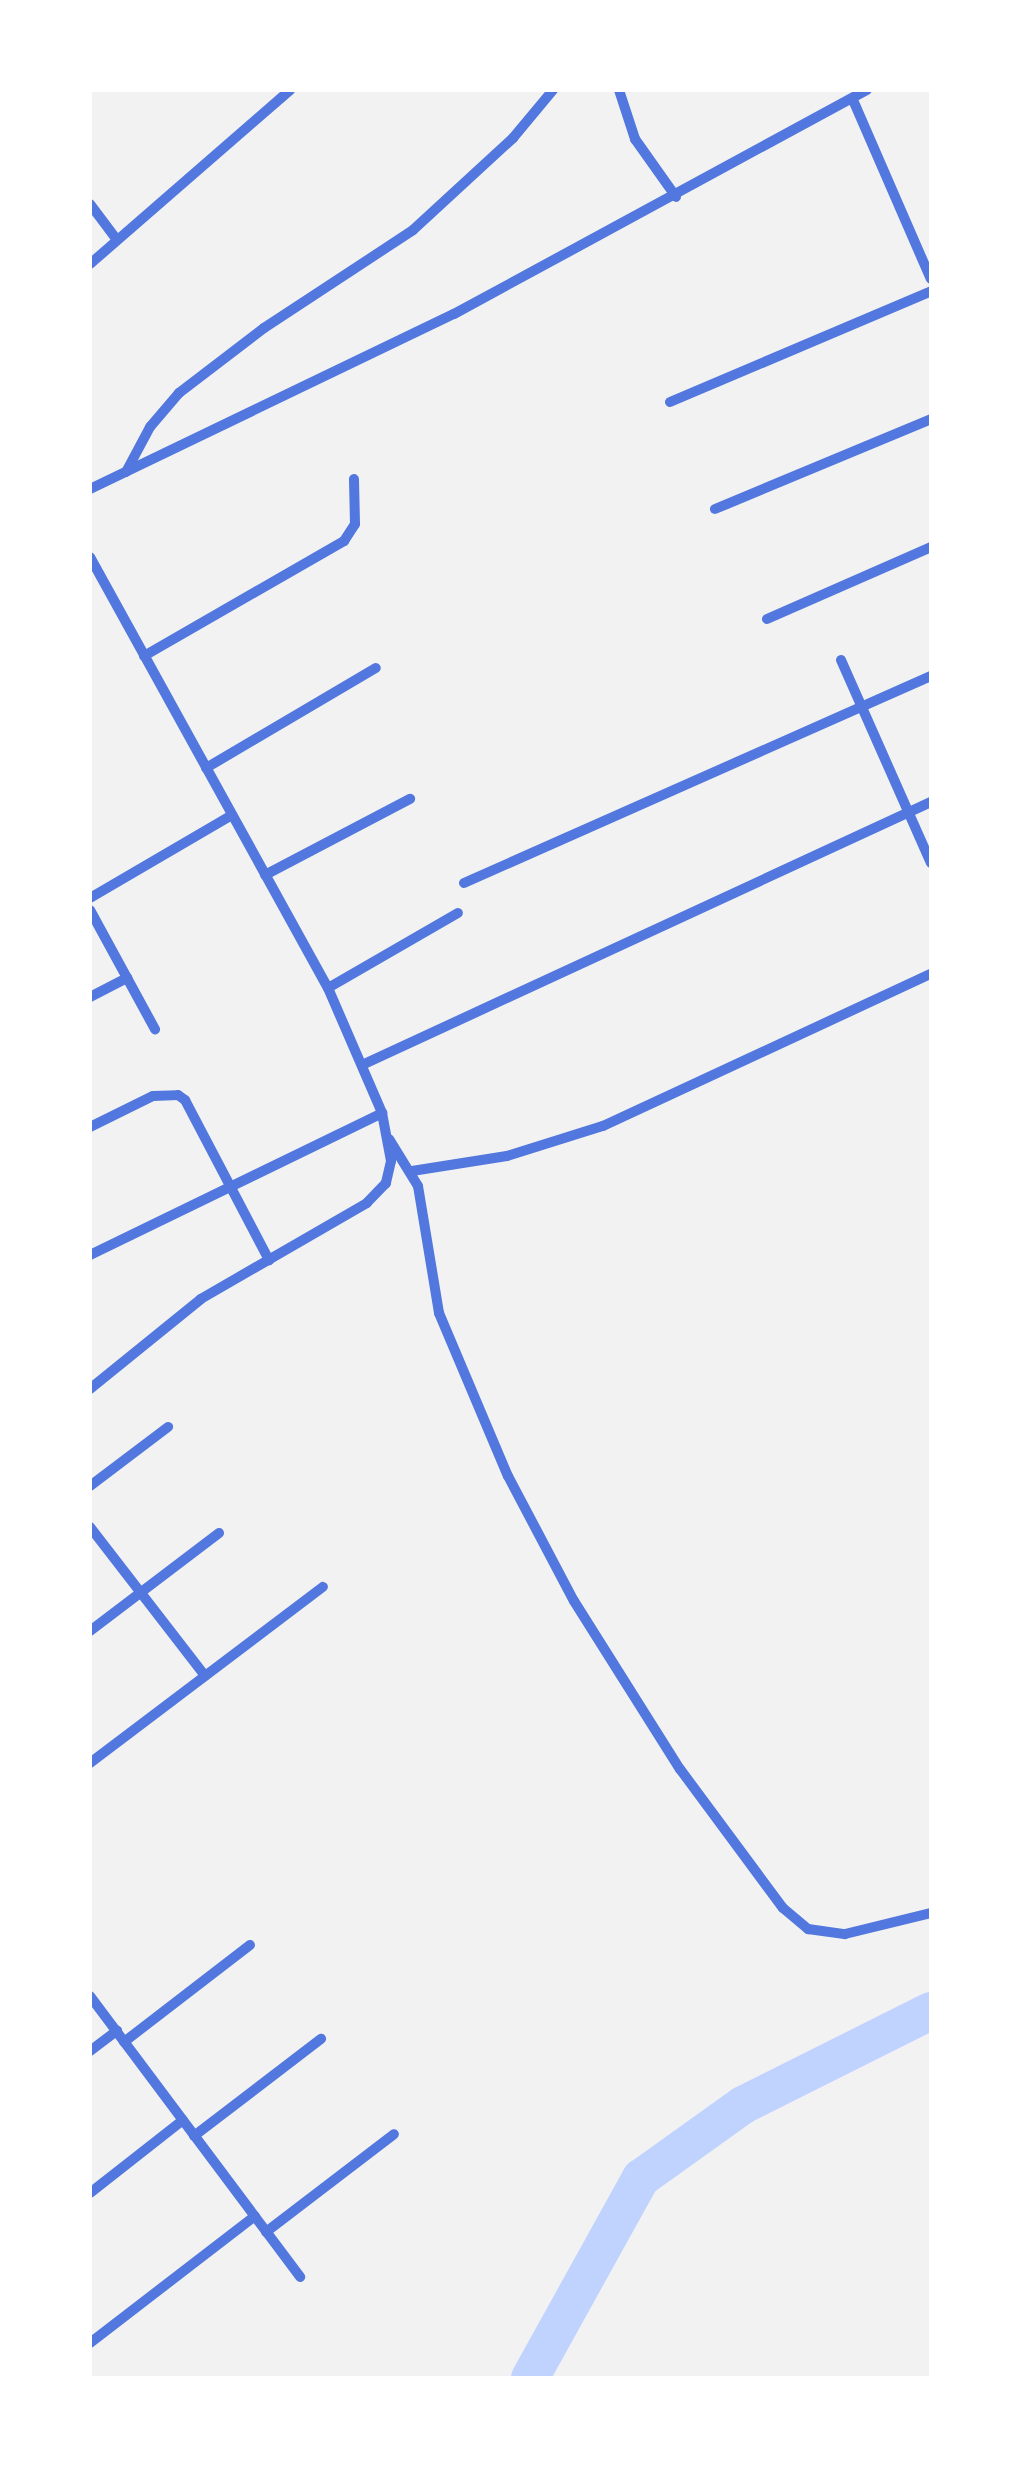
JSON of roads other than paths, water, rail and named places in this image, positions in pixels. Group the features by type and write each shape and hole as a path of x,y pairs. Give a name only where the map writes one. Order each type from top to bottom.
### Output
{"street":[{"path":"126,472 150,427 180,394 264,328 413,230 512,138 553,90"},
{"path":"618,90 634,139 676,197"},
{"path":"90,490 454,314 867,90"},
{"path":"90,264 286,92"},
{"path":"853,100 931,279"},
{"path":"90,204 118,240"},
{"path":"670,402 931,291"},
{"path":"715,509 931,418"},
{"path":"144,656 344,541 355,524 354,479"},
{"path":"767,619 931,547"},
{"path":"90,557 328,988 382,1113 390,1175 378,1195 201,1299 90,1389"},
{"path":"841,660 931,863"},
{"path":"206,768 376,668"},
{"path":"464,883 931,676"},
{"path":"265,876 410,799"},
{"path":"362,1065 931,802"},
{"path":"90,898 232,815"},
{"path":"90,910 155,1030"},
{"path":"328,988 458,913"},
{"path":"412,1170 507,1156 603,1126 931,974"},
{"path":"90,998 127,978"},
{"path":"90,1127 153,1096 178,1094 185,1100 268,1260"},
{"path":"90,1255 382,1113"},
{"path":"388,1138 412,1170 422,1196 440,1313 508,1476 574,1601 680,1769 783,1908 808,1929 845,1934 931,1913"},
{"path":"90,1486 168,1427"},
{"path":"90,1527 205,1676"},
{"path":"90,1631 219,1533"},
{"path":"90,1763 323,1587"},
{"path":"124,2042 250,1945"},
{"path":"90,1996 300,2277"},
{"path":"90,2051 116,2032"},
{"path":"194,2136 321,2039"},
{"path":"90,2193 183,2120"},
{"path":"266,2232 394,2134"},
{"path":"90,2342 255,2216"}],"waterway":[{"path":"530,2378 641,2178 743,2105 931,2011"}]}
